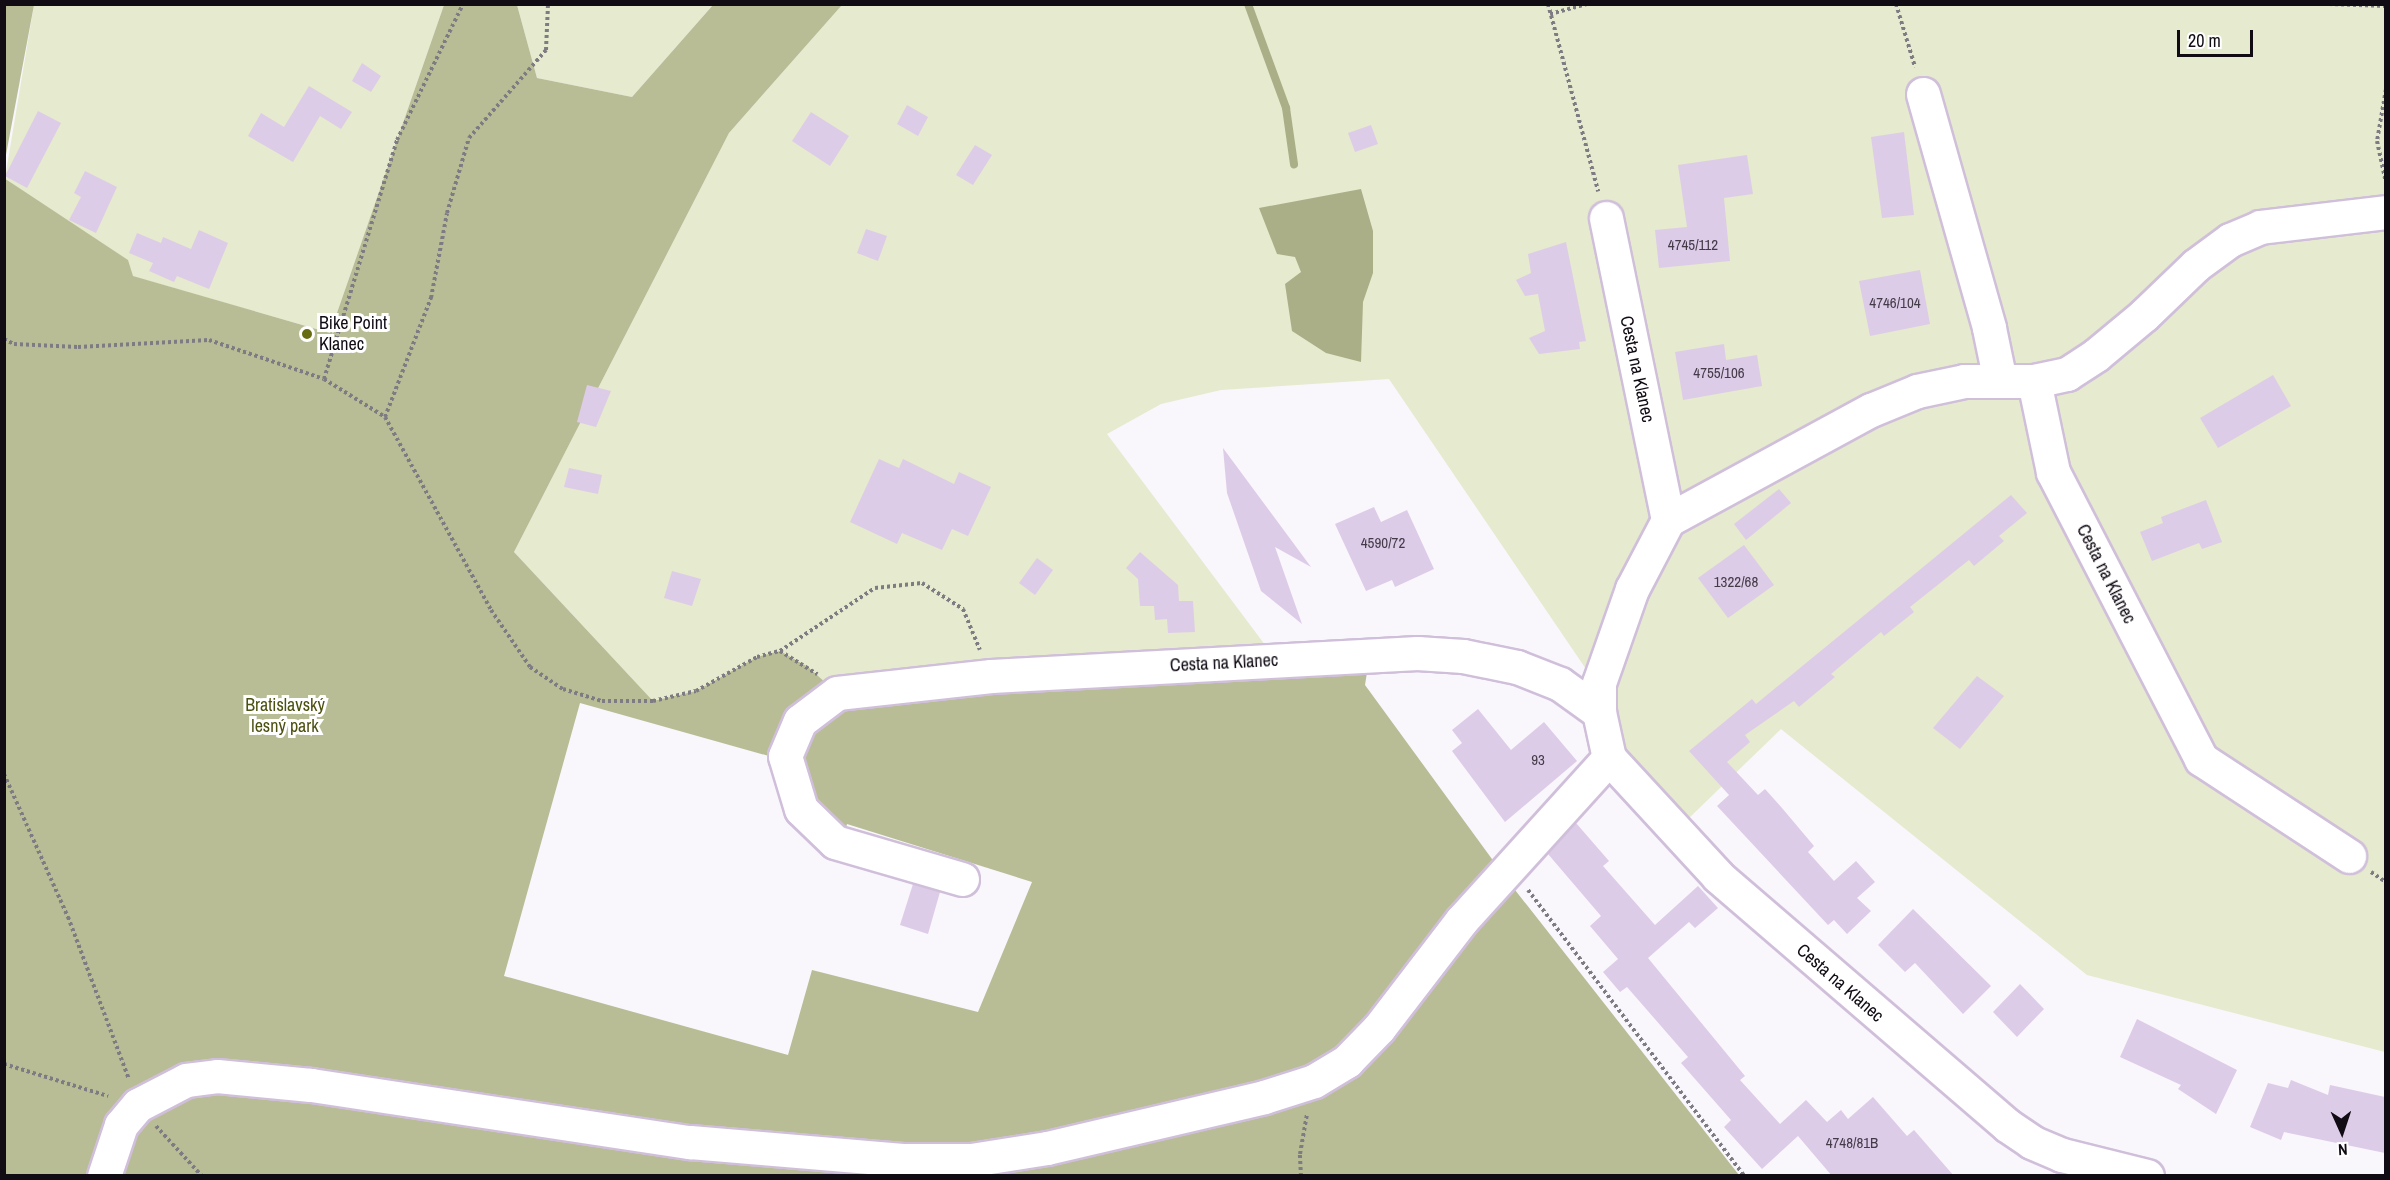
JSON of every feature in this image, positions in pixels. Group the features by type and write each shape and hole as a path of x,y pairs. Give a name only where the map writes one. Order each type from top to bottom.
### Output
{"street":[{"path":"1923,94 1989,328 2000,381"},
{"path":"104,1176 121,1125 138,1105 186,1080 227,1076 690,1142 905,1160 971,1160 1047,1148 1169,1120 1314,1081 1347,1061 1379,1028 1462,920 1609,758 1599,712 1599,683 1632,589 1668,520 1871,410 1944,384 2034,381 2067,374 2096,355 2196,265 2230,240 2260,227 2297,220 2385,212"},
{"name":"Cesta na Klanec","path":"1606,218 1668,520"},
{"name":"Cesta na Klanec","path":"2034,381 2053,472 2200,759 2349,856"},
{"name":"Cesta na Klanec","path":"837,693 991,676 1370,654 1462,656 1517,667 1560,684 1599,712"},
{"path":"837,693 800,721 784,756 801,809 835,842 962,879"},
{"name":"Cesta na Klanec","path":"1609,758 1718,876 2007,1125 2032,1142 2062,1155 2147,1176"}],"path":[{"path":"324,379 397,140 463,4"},
{"path":"384,417 431,298 447,213 469,138 546,50 548,4"},
{"path":"1548,4 1606,218"},
{"path":"1550,14 1587,4"},
{"path":"1896,4 1923,94"},
{"path":"2329,4 2385,6"},
{"path":"2385,89 2377,141 2385,183"},
{"path":"4,339 14,344 78,347 209,340 324,379 384,417 491,610 530,667 563,689 602,701 653,701 696,691 757,657 780,651 875,588 922,583 963,609 991,676"},
{"path":"780,651 808,667 837,693"},
{"path":"4,774 68,917 138,1105 202,1176"},
{"path":"1509,866 1744,1176"},
{"path":"4,1065 138,1105"},
{"path":"1301,1176 1299,1154 1314,1081"}],"shaded area":[{"path":"34,5 444,5 330,333 132,276 5,178"},
{"path":"517,5 713,5 632,97 537,78"},
{"path":"842,5 2385,5 2385,1052 2087,975 1781,729 1688,819 1668,824 1609,758 1588,672 1389,379 1221,390 1161,404 1107,434 1277,661 837,693 757,657 696,691 653,701 514,552 729,133"},
{"path":"1361,189 1373,231 1373,273 1363,302 1361,362 1326,353 1292,331 1285,284 1301,272 1295,257 1277,254 1259,208"}],"green space":[{"path":"4,5 34,5 5,160"},
{"name":"Bratislavský lesný park","path":"444,5 517,5 537,78 632,97 713,5 842,5 729,133 514,552 653,701 696,691 757,657 780,651 808,667 837,693 1370,654 1365,685 1508,881 1739,1175 5,1175 4,178 128,260 133,276 330,333","holes":["580,703 776,758 839,855 847,824 1032,882 978,1012 812,970 788,1055 504,976"]}],"building":[{"path":"362,63 381,76 371,92 352,81"},
{"path":"309,86 352,112 341,129 320,116 293,162 248,136 261,113 284,127"},
{"path":"907,105 928,117 918,136 897,124"},
{"path":"38,111 61,123 27,188 5,176"},
{"path":"811,112 849,136 830,166 792,141"},
{"path":"1371,125 1378,144 1355,152 1348,133"},
{"path":"1904,132 1914,215 1882,218 1871,137"},
{"path":"975,145 992,155 973,185 956,175"},
{"path":"1747,155 1753,194 1724,198 1730,261 1659,268 1655,230 1687,227 1678,165"},
{"path":"85,171 117,187 96,233 69,220 81,197 74,193"},
{"path":"866,229 887,236 878,261 857,253"},
{"path":"199,230 228,243 209,289 177,276 174,282 149,271 153,263 129,253 137,233 161,243 163,237 191,249"},
{"path":"1566,242 1586,341 1579,342 1580,349 1539,354 1529,338 1545,331 1538,294 1525,296 1516,280 1531,273 1528,254"},
{"path":"1920,270 1930,324 1870,336 1859,281"},
{"path":"1724,344 1726,360 1757,355 1762,386 1683,400 1675,352"},
{"path":"2273,375 2291,406 2218,448 2200,418"},
{"path":"587,385 611,391 596,427 577,422"},
{"path":"1223,448 1311,567 1275,547 1302,624 1261,591 1227,493"},
{"path":"879,459 899,468 903,459 954,484 959,472 991,487 968,536 952,529 942,550 902,533 897,544 850,522"},
{"path":"569,468 602,475 598,494 564,487"},
{"path":"1779,489 1791,503 1746,540 1734,524"},
{"path":"2011,495 2027,513 1999,536 2004,541 1974,566 1969,560 1910,607 1914,612 1884,636 1881,632 1831,674 1835,677 1799,707 1794,701 1745,735 1750,742 1727,762 1758,795 1765,789 1814,846 1808,852 1834,881 1856,861 1875,882 1857,898 1871,911 1847,934 1834,920 1828,925 1717,806 1729,795 1689,751 1752,699 1756,704"},
{"path":"2206,500 2222,542 2202,549 2199,543 2152,561 2140,532 2163,523 2161,517"},
{"path":"1374,507 1381,522 1407,510 1434,569 1395,587 1392,580 1366,591 1335,524"},
{"path":"1744,545 1774,585 1728,618 1698,578"},
{"path":"1140,552 1178,585 1179,601 1193,601 1195,632 1168,633 1167,619 1155,620 1154,606 1140,606 1138,579 1126,568"},
{"path":"1037,558 1053,570 1035,595 1019,583"},
{"path":"672,571 701,579 692,606 664,598"},
{"path":"1977,676 2004,696 1960,749 1933,728"},
{"path":"1478,709 1511,750 1544,722 1577,761 1505,822 1452,751 1462,743 1452,730"},
{"path":"1576,823 1609,861 1603,866 1655,925 1698,886 1718,908 1695,928 1689,922 1648,958 1745,1076 1740,1080 1780,1124 1806,1100 1827,1122 1841,1110 1848,1119 1873,1097 1907,1136 1914,1130 1954,1176 1832,1176 1798,1136 1762,1169 1724,1127 1731,1120 1681,1063 1688,1057 1627,987 1620,992 1603,972 1618,959 1590,926 1601,916 1548,854"},
{"path":"913,884 940,892 928,934 900,925"},
{"path":"1913,909 1991,986 1963,1014 1915,963 1905,972 1878,945"},
{"path":"2020,984 2044,1009 2017,1037 1993,1012"},
{"path":"2137,1019 2237,1070 2216,1114 2178,1089 2181,1085 2120,1057"},
{"path":"2291,1080 2328,1095 2330,1085 2385,1097 2385,1153 2284,1132 2281,1140 2250,1127 2268,1083 2288,1088"}],"waterway":[{"path":"1248,4 1286,108 1294,164"}],"place":[{"name":"Bike Point Klanec","path":"307,334"}]}
